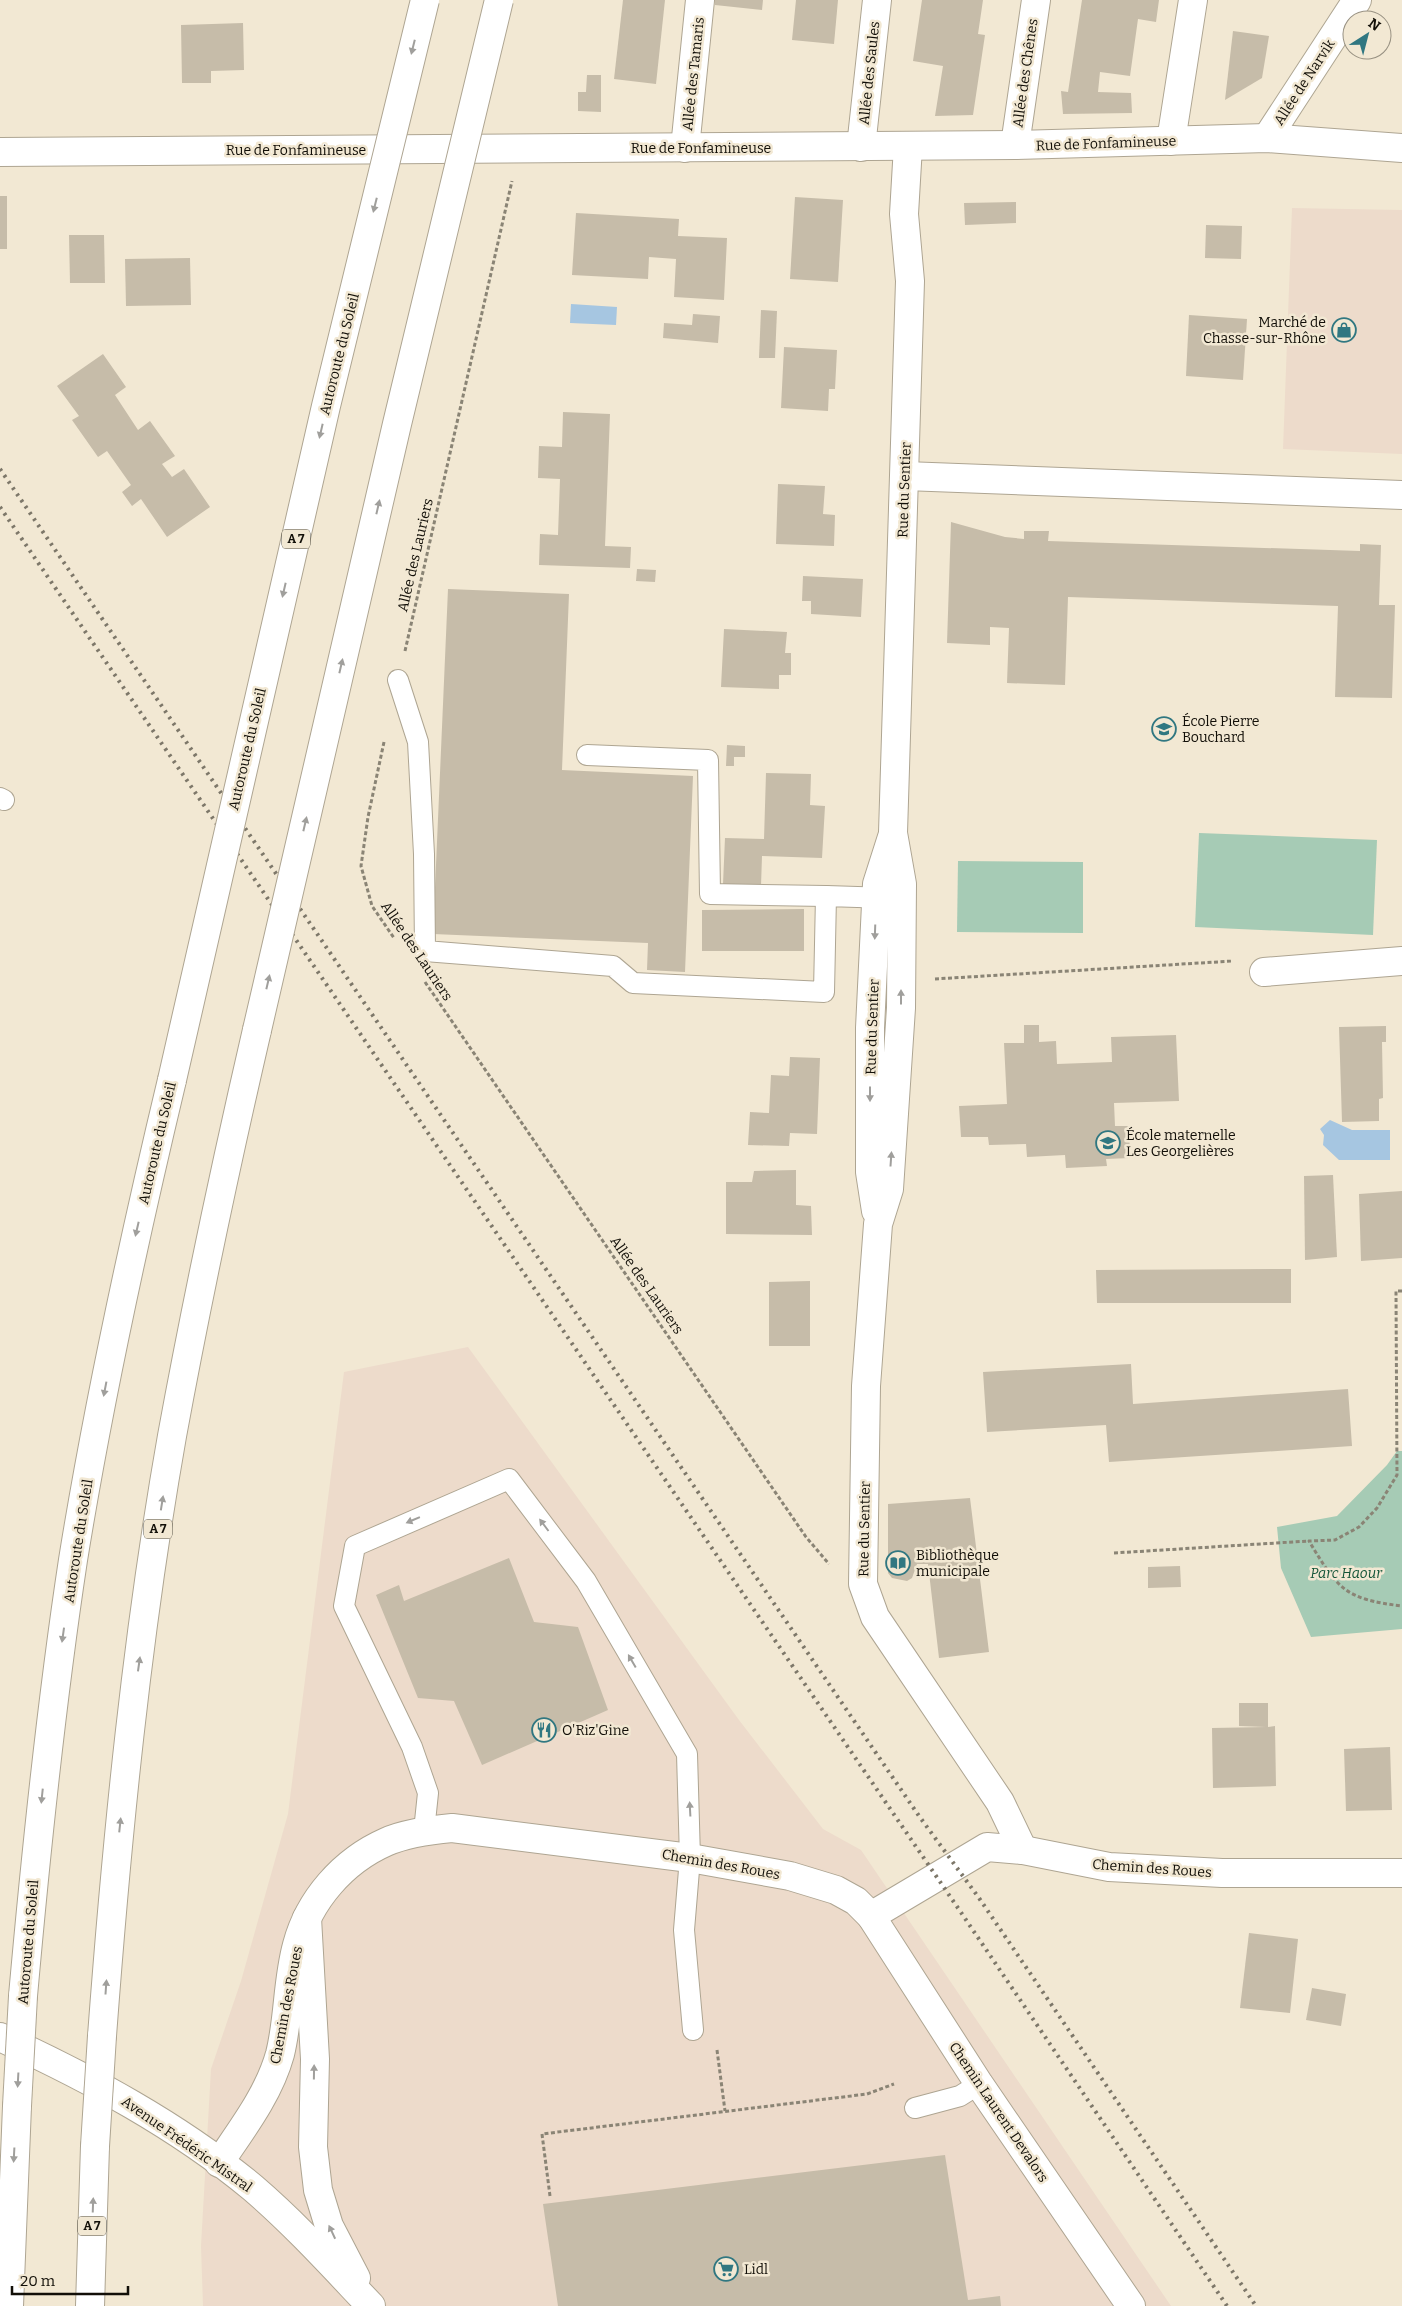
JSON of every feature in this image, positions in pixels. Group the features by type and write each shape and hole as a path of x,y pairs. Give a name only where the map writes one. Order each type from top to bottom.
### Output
{"main road":[{"name":"Autoroute du Soleil","path":"9,2306 23,1996 50,1731 74,1560 136,1232 322,425 425,0"},
{"name":"A 7","path":"90,2306 95,2146 113,1886 129,1737 151,1571 172,1437 229,1148 397,424 499,0"},
{"name":"Allée des Tamaris","path":"685,148 700,0"},
{"name":"Allée des Saules","path":"861,147 877,0"},
{"name":"Allée des Chênes","path":"1015,145 1036,0"},
{"path":"1171,141 1193,0"},
{"name":"Allée de Narvik","path":"1267,138 1357,0"},
{"name":"Rue de Fonfamineuse","path":"0,152 861,147 1267,138 1402,148"},
{"name":"Rue du Sentier","path":"908,146 904,214 910,281 894,833 902,884 889,898 901,1008 890,1170 888,1189 878,1224 866,1386 863,1584 874,1617 1000,1802 1023,1850"},
{"path":"905,476 1402,495"},
{"path":"1264,972 1402,961"},
{"name":"Chemin des Roues","path":"219,2163 269,2084 280,2054 297,1944 307,1918 326,1887 348,1865 386,1842 424,1831 452,1828 690,1858 790,1876 822,1886 856,1901 871,1916 987,1847 1023,1850 1109,1867 1222,1873 1402,1873"},
{"name":"Chemin Laurent Devalors","path":"871,1916 980,2084 1131,2306"},
{"path":"307,1918 315,2060 312,2147 318,2190 330,2226 371,2306"},
{"name":"Avenue Frédéric Mistral","path":"0,2037 110,2091 219,2163 252,2188 293,2225 371,2306"}],"lane":[{"path":"398,680 418,742 424,854 425,951 613,966 633,983 824,992 826,896"},
{"path":"587,755 708,760 710,894 889,898"},
{"path":"424,1831 428,1793 412,1747 344,1606 354,1546 509,1479 586,1582 686,1754 690,1858 684,1930 693,2030"},
{"path":"914,2108 960,2096 980,2084"}],"path":[{"name":"Allée des Lauriers","path":"398,680 519,149"},
{"name":"Allée des Lauriers","path":"386,734 368,817 361,866 372,906 399,944"},
{"path":"929,981 1255,959 1264,972"},
{"name":"Allée des Lauriers","path":"420,976 806,1536 831,1566"},
{"path":"1114,1553 1335,1540 1359,1527 1378,1508 1397,1475 1396,1291 1402,1291"},
{"path":"1310,1541 1332,1578 1356,1598 1402,1606"},
{"path":"550,2196 542,2134 867,2094 902,2082"}],"shaded area":[{"name":"Marché de Chasse-sur-Rhône","path":"1292,208 1402,210 1402,454 1283,449"},
{"path":"468,1347 739,1720 823,1829 861,1850 1171,2306 203,2306 201,2246 211,2069 241,1981 288,1814 344,1372"}],"green space":[{"path":"1199,833 1377,840 1373,935 1195,927"},
{"path":"958,861 1083,862 1083,933 957,932"},
{"name":"Parc Haour","path":"1397,1451 1402,1451 1402,1629 1311,1637 1281,1568 1277,1527 1337,1516 1387,1465"}],"water":[{"path":"571,304 617,307 616,325 570,323"},
{"path":"1330,1120 1352,1130 1390,1130 1390,1160 1339,1160 1323,1145 1324,1135 1320,1129"}],"building":[{"path":"623,0 665,0 656,84 614,79"},
{"path":"715,0 763,0 762,10 715,5"},
{"path":"796,0 838,0 834,44 792,40"},
{"path":"922,0 983,0 978,34 985,35 973,115 935,116 943,66 913,61"},
{"path":"1082,0 1159,0 1156,22 1138,19 1130,76 1100,72 1098,92 1131,93 1132,113 1063,114 1061,91 1068,92"},
{"path":"243,23 244,70 211,71 211,83 182,83 181,25"},
{"path":"1233,31 1269,36 1262,78 1225,100"},
{"path":"587,75 601,75 601,112 578,111 578,92 586,92"},
{"path":"0,196 7,196 7,249 0,249"},
{"path":"795,197 843,200 838,282 790,279"},
{"path":"1016,202 1016,223 965,225 964,203"},
{"path":"576,213 679,219 678,236 727,238 724,300 674,297 676,259 649,257 648,279 572,275"},
{"path":"1206,225 1242,226 1241,259 1205,258"},
{"path":"69,235 104,235 105,283 70,283"},
{"path":"190,258 191,305 126,306 125,259"},
{"path":"761,310 777,311 775,358 759,358"},
{"path":"693,314 720,316 718,343 663,338 664,323 692,325"},
{"path":"1189,315 1247,319 1243,380 1186,376"},
{"path":"784,347 837,350 835,389 829,389 828,411 781,408"},
{"path":"103,354 126,387 115,395 138,430 150,421 175,456 162,464 172,477 184,469 210,507 167,537 141,499 132,506 122,492 131,485 107,451 98,457 72,420 79,416 57,386"},
{"path":"563,412 610,414 605,546 631,547 630,568 539,565 540,534 558,535 560,479 538,478 539,446 562,447"},
{"path":"778,484 825,486 823,514 835,515 834,546 776,544"},
{"path":"951,522 1005,537 1024,539 1024,531 1049,531 1048,541 1360,551 1360,544 1381,545 1379,605 1395,605 1392,698 1335,697 1338,606 1068,597 1065,685 1007,683 1009,628 990,627 990,645 947,643"},
{"path":"637,569 656,570 655,582 636,581"},
{"path":"803,576 863,579 861,617 811,614 811,601 802,601"},
{"path":"448,589 569,594 562,770 693,776 685,972 647,970 648,943 433,934"},
{"path":"724,629 787,632 785,653 791,653 791,675 779,675 779,689 721,687"},
{"path":"727,745 745,746 745,757 734,757 734,766 726,766"},
{"path":"766,773 811,774 810,805 825,806 822,858 762,856 761,886 723,884 725,838 764,839"},
{"path":"804,909 804,951 702,951 702,910"},
{"path":"1024,1025 1039,1025 1039,1042 1056,1041 1057,1064 1112,1062 1111,1037 1176,1035 1179,1101 1114,1103 1115,1126 1129,1126 1130,1158 1106,1159 1107,1166 1066,1168 1065,1155 1027,1157 1026,1144 989,1145 988,1137 961,1137 959,1106 1007,1104 1004,1043 1024,1043"},
{"path":"1386,1026 1386,1042 1382,1042 1383,1098 1379,1099 1379,1121 1342,1122 1339,1027"},
{"path":"790,1057 820,1058 817,1134 790,1133 789,1146 748,1145 750,1112 769,1113 771,1075 789,1076"},
{"path":"796,1170 796,1205 811,1206 812,1235 726,1234 726,1182 752,1182 754,1171"},
{"path":"1333,1175 1337,1257 1305,1260 1304,1176"},
{"path":"1402,1191 1402,1258 1361,1261 1359,1194"},
{"path":"1291,1269 1291,1303 1097,1303 1096,1270"},
{"path":"810,1281 810,1346 769,1346 769,1282"},
{"path":"1131,1364 1133,1404 1348,1389 1352,1446 1109,1462 1106,1425 987,1432 983,1372"},
{"path":"970,1498 989,1652 939,1658 928,1564 917,1564 912,1578 907,1581 892,1578 888,1573 888,1504"},
{"path":"509,1558 534,1622 578,1627 608,1710 482,1765 454,1701 418,1698 376,1595 399,1585 404,1601"},
{"path":"1180,1566 1181,1587 1148,1588 1148,1567"},
{"path":"1239,1703 1268,1703 1268,1727 1275,1726 1276,1786 1213,1788 1212,1728 1266,1727 1239,1726"},
{"path":"1390,1747 1392,1810 1346,1811 1344,1749"},
{"path":"1249,1933 1298,1939 1290,2013 1240,2008"},
{"path":"1312,1988 1346,1994 1341,2026 1306,2020"},
{"path":"945,2155 968,2300 1000,2296 1001,2306 558,2306 543,2204"}],"railway":[{"path":"0,469 919,1816 979,1898 1256,2306"},
{"path":"0,507 960,1911 1227,2306"}],"place":[{"name":"Marché de Chasse-sur-Rhône","path":"1344,330"},
{"name":"École Pierre Bouchard","path":"1164,729"},
{"name":"École maternelle Les Georgelières","path":"1108,1143"},
{"name":"Bibliothèque municipale","path":"898,1563"},
{"name":"O'Riz'Gine","path":"544,1730"},
{"name":"Lidl","path":"726,2269"}]}
